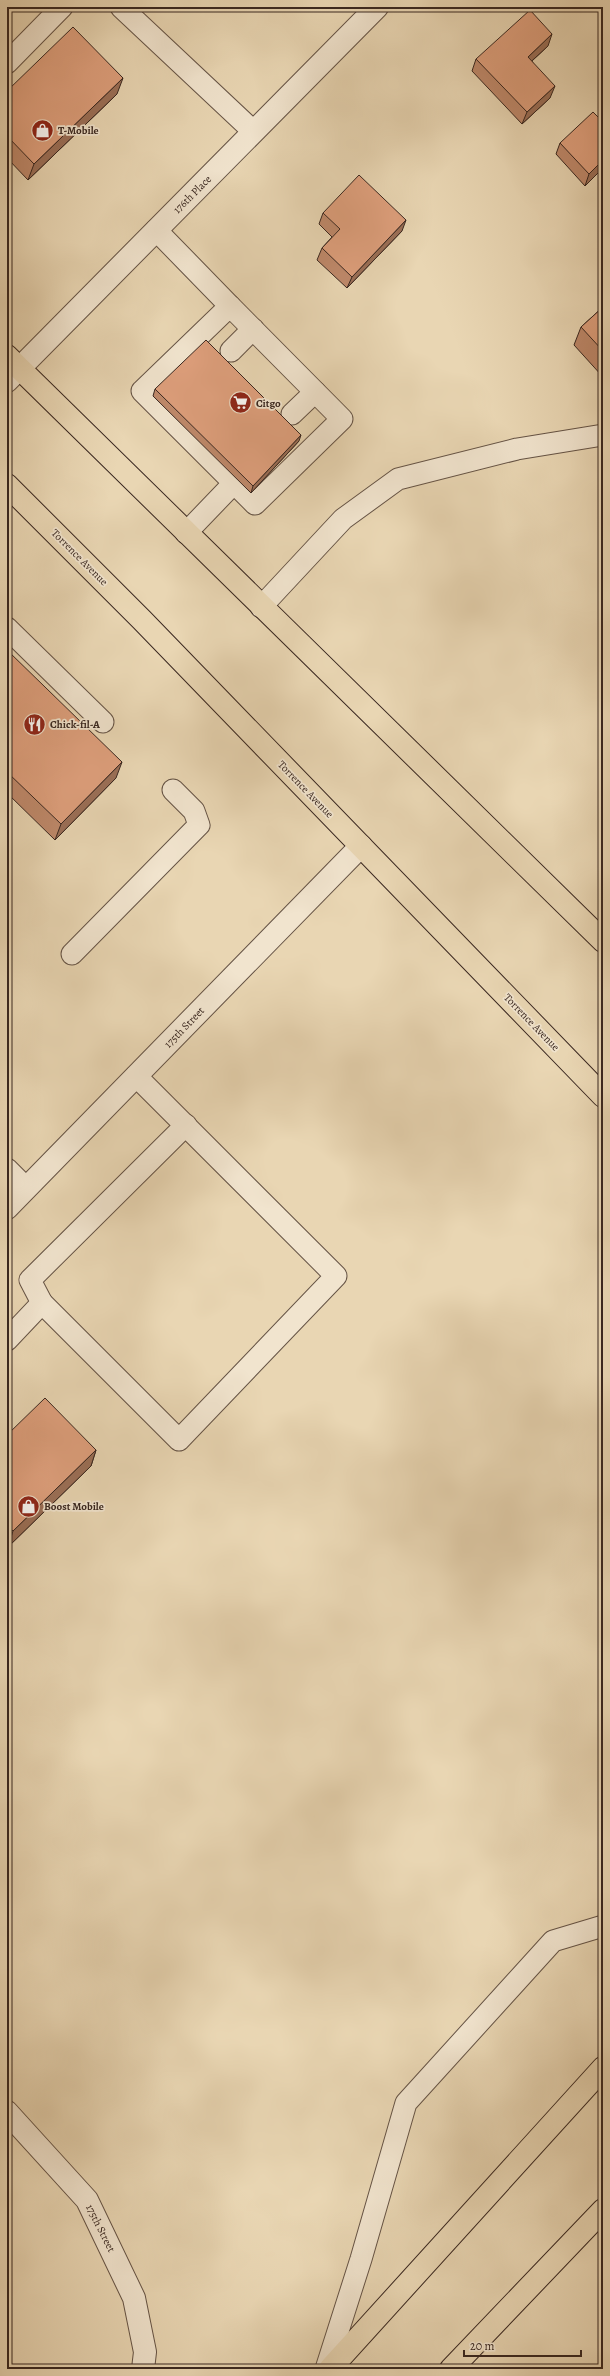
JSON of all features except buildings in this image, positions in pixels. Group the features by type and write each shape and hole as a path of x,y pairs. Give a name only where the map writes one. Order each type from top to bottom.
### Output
{"main road":[{"path":"11,368 186,533 603,941"},
{"name":"Torrence Avenue","path":"7,485 142,620 603,1096"},
{"path":"330,2369 603,2068"},
{"path":"451,2369 603,2210"}],"street":[{"name":"176th Place","path":"11,368 156,230 377,7"},
{"name":"175th Street","path":"7,1208 361,846"},
{"name":"175th Street","path":"7,2112 87,2200 134,2298 145,2352 142,2369"}],"lane":[{"path":"7,63 62,7"},
{"path":"121,7 253,131"},
{"path":"156,230 342,419 255,504 232,476 171,410 142,391 230,306"},
{"path":"231,351 253,329"},
{"path":"292,414 315,392"},
{"path":"261,607 343,519 398,479 517,449 603,435"},
{"path":"186,533 232,476"},
{"path":"7,628 103,722"},
{"path":"72,954 199,826 194,811 173,790"},
{"path":"136,1076 186,1126 336,1276 179,1440 42,1303 30,1280 186,1126"},
{"path":"7,1169 26,1188"},
{"path":"7,1340 42,1303"},
{"path":"326,2369 362,2259 406,2103 553,1941 603,1926"}],"place":[{"name":"T-Mobile","path":"43,130"},
{"name":"Citgo","path":"241,403"},
{"name":"Chick-fil-A","path":"34,724"},
{"name":"Boost Mobile","path":"28,1506"}]}
